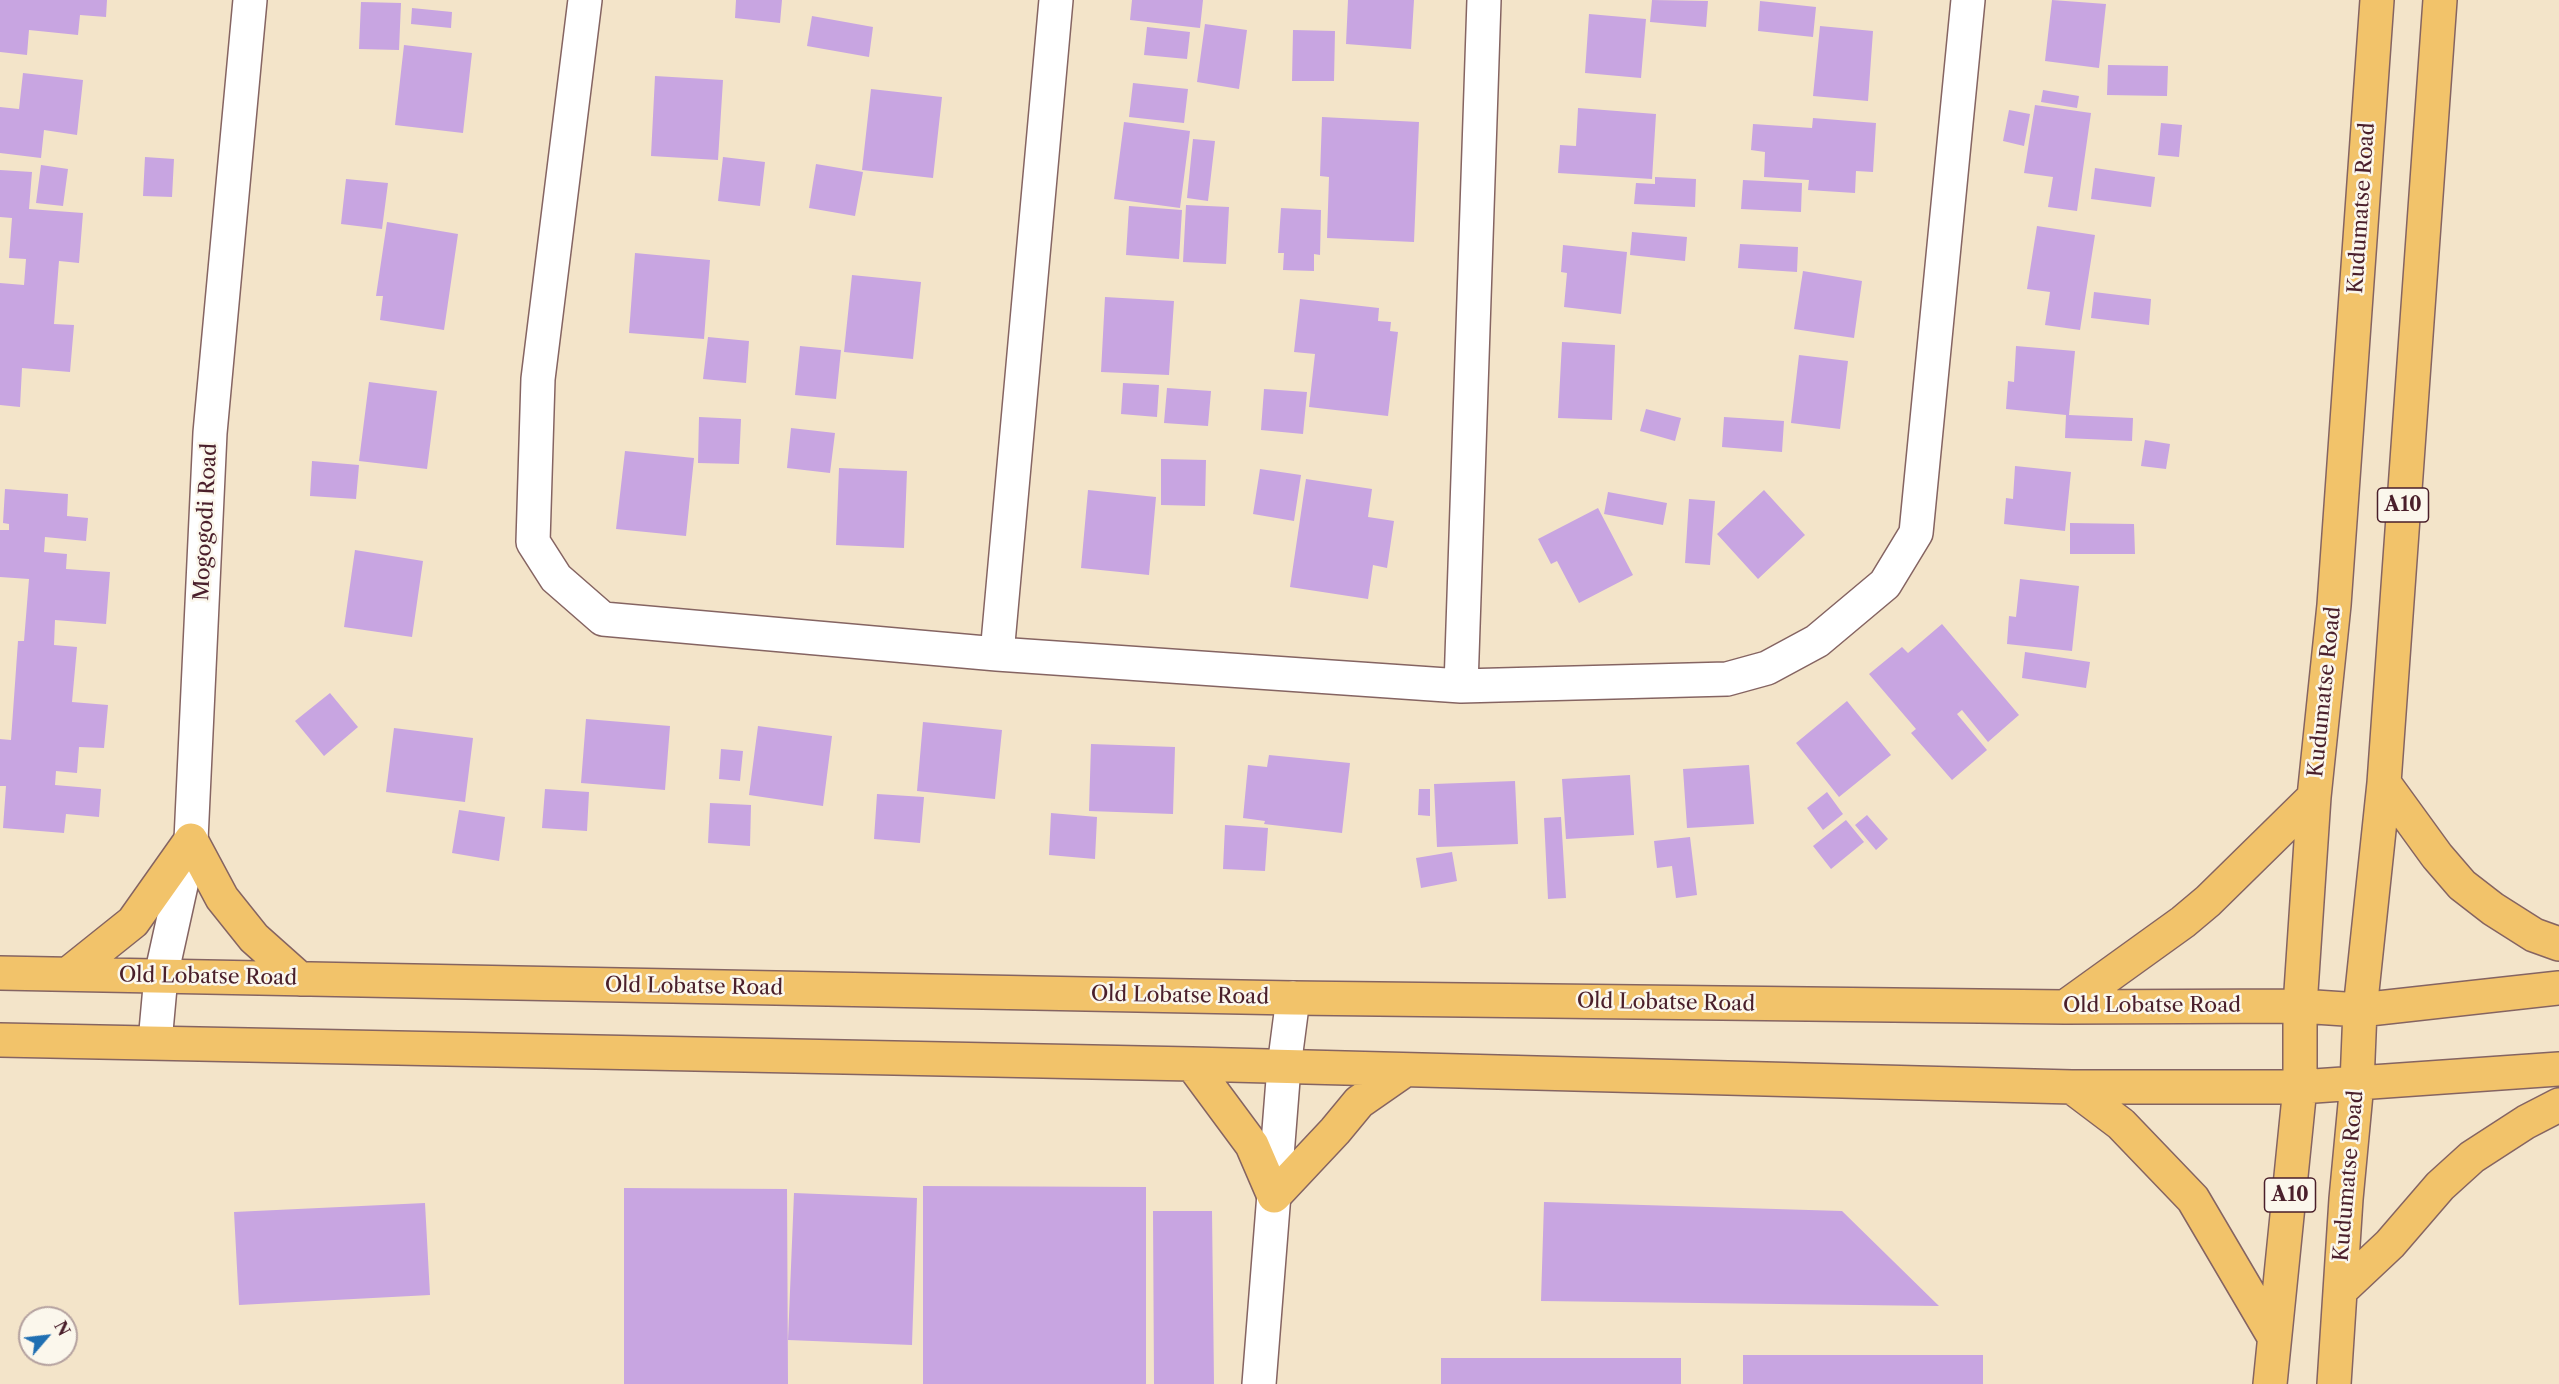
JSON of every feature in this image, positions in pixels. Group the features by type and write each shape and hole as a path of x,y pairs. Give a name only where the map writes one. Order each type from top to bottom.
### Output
{"main road":[{"name":"Kudumatse Road","path":"2270,1384 2273,1335 2300,1087 2300,1006 2314,796 2334,605 2377,0"},
{"name":"Kudumatse Road","path":"2334,1384 2357,1083 2360,1010 2384,783 2440,0"},
{"path":"2384,783 2437,856 2462,885 2493,909 2534,935 2559,944"},
{"path":"2065,1007 2183,922 2208,901 2314,796"},
{"path":"68,974 134,922 191,840 222,898 254,938 300,979"},
{"name":"Old Lobatse Road","path":"0,973 1293,998 2065,1007 2300,1006 2360,1010 2559,988"},
{"path":"0,1040 1192,1064 2072,1087 2300,1087 2559,1070"},
{"path":"1192,1064 1252,1146 1274,1196 1359,1102 1405,1070"},
{"path":"2072,1087 2121,1124 2193,1199 2273,1335"},
{"path":"2340,1291 2390,1244 2440,1186 2472,1157 2526,1122 2559,1105"}],"street":[{"name":"Mogogodi Road","path":"155,1042 161,976 191,840 210,433 250,0"},
{"path":"585,0 538,379 533,542 556,578 603,619 997,654 1461,686 1727,679 1767,668 1817,641 1885,584 1916,533 1968,0"},
{"path":"997,654 1056,0"},
{"path":"1461,686 1484,0"},
{"path":"1259,1384 1284,1067 1293,998"}],"building":[{"path":"0,0 107,0 106,17 80,15 78,35 29,30 27,55 0,52"},
{"path":"736,0 782,0 780,23 735,18"},
{"path":"1132,0 1203,0 1200,28 1130,20"},
{"path":"1348,0 1414,0 1411,49 1346,44"},
{"path":"1652,0 1708,1 1706,27 1650,22"},
{"path":"2052,0 2106,4 2099,68 2045,61"},
{"path":"1760,1 1816,7 1813,37 1758,31"},
{"path":"361,2 401,3 399,50 359,49"},
{"path":"412,8 452,12 451,28 411,24"},
{"path":"1589,14 1646,19 1641,78 1585,73"},
{"path":"812,16 873,27 869,57 807,46"},
{"path":"1205,24 1247,30 1239,89 1197,82"},
{"path":"1820,26 1873,31 1868,101 1813,96"},
{"path":"1147,27 1190,32 1187,59 1144,55"},
{"path":"1293,30 1335,31 1334,81 1292,81"},
{"path":"404,45 472,53 463,133 395,125"},
{"path":"2108,65 2168,66 2167,96 2107,95"},
{"path":"23,73 83,80 77,135 44,130 41,158 0,153 0,107 19,109"},
{"path":"655,76 723,80 718,160 651,156"},
{"path":"1133,83 1188,89 1184,123 1129,117"},
{"path":"871,89 942,97 933,178 862,170"},
{"path":"2043,90 2079,96 2077,108 2041,102"},
{"path":"2035,105 2091,113 2077,211 2048,207 2053,177 2024,173"},
{"path":"1578,108 1656,114 1652,179 1558,173 1560,145 1576,146"},
{"path":"2009,110 2030,114 2024,146 2003,141"},
{"path":"1322,117 1419,122 1414,242 1327,238 1329,177 1320,176"},
{"path":"1813,118 1876,123 1873,172 1856,171 1855,193 1808,190 1809,180 1764,177 1765,152 1751,150 1753,124 1812,128"},
{"path":"1124,122 1190,131 1180,208 1114,199"},
{"path":"2161,123 2182,125 2179,157 2158,155"},
{"path":"1193,139 1215,141 1208,201 1187,198"},
{"path":"145,157 174,159 172,197 143,196"},
{"path":"723,157 765,162 760,206 718,201"},
{"path":"816,164 863,172 855,216 809,208"},
{"path":"41,165 68,169 63,206 36,203"},
{"path":"2095,168 2155,177 2151,207 2091,199"},
{"path":"0,170 32,172 29,209 83,213 79,263 59,261 54,324 74,325 70,372 22,368 20,407 0,405 0,283 24,285 26,259 9,258 12,218 0,217"},
{"path":"1655,177 1696,179 1695,207 1634,204 1636,183 1655,184"},
{"path":"346,179 388,183 382,229 341,224"},
{"path":"1743,180 1802,183 1801,212 1741,209"},
{"path":"1186,205 1229,207 1226,264 1183,262"},
{"path":"1129,206 1182,210 1179,259 1126,255"},
{"path":"1281,208 1321,210 1320,255 1314,254 1314,271 1283,270 1284,253 1278,253"},
{"path":"387,222 458,234 444,330 380,320 383,296 376,296"},
{"path":"2037,226 2095,235 2080,330 2045,325 2050,292 2027,289"},
{"path":"1632,232 1687,237 1685,261 1630,255"},
{"path":"1740,244 1798,247 1797,272 1738,268"},
{"path":"1563,245 1627,252 1621,314 1564,307 1567,273 1561,272"},
{"path":"635,253 710,260 704,339 629,333"},
{"path":"1803,271 1862,281 1854,338 1794,329"},
{"path":"852,275 921,282 913,359 844,352"},
{"path":"2094,292 2151,299 2149,325 2091,318"},
{"path":"1105,297 1174,301 1169,375 1101,372"},
{"path":"1300,299 1379,308 1378,321 1391,322 1390,331 1398,332 1388,416 1309,407 1315,354 1294,352"},
{"path":"708,337 749,341 746,383 703,379"},
{"path":"1562,342 1615,345 1612,420 1558,418"},
{"path":"800,346 841,350 836,399 795,395"},
{"path":"2016,346 2075,351 2069,415 2133,418 2132,441 2065,438 2066,415 2006,409 2008,381 2014,382"},
{"path":"1799,355 1848,361 1840,429 1791,423"},
{"path":"369,382 437,391 427,469 359,461"},
{"path":"1123,383 1159,385 1157,417 1121,414"},
{"path":"1167,388 1211,391 1208,426 1164,423"},
{"path":"1264,389 1307,392 1303,434 1261,430"},
{"path":"1646,409 1681,418 1675,441 1640,431"},
{"path":"699,417 741,419 739,464 698,463"},
{"path":"1724,417 1784,421 1782,452 1722,447"},
{"path":"791,428 835,433 830,473 787,468"},
{"path":"2145,440 2170,444 2166,469 2141,466"},
{"path":"625,451 694,458 686,536 616,529"},
{"path":"1161,459 1206,460 1205,506 1161,505"},
{"path":"312,461 359,465 356,499 310,496"},
{"path":"2015,466 2071,472 2065,531 2004,524 2006,498 2013,499"},
{"path":"839,468 907,471 904,548 836,545"},
{"path":"1260,469 1301,475 1294,521 1253,514"},
{"path":"1306,479 1372,489 1368,517 1394,521 1387,568 1373,565 1368,599 1290,587"},
{"path":"5,489 68,494 67,516 88,518 86,541 45,537 44,552 67,554 66,569 110,572 106,624 55,620 54,645 77,647 72,702 108,705 104,748 79,747 77,773 56,771 55,785 101,789 99,817 66,814 64,833 3,828 6,786 0,786 0,739 11,740 18,641 24,641 29,579 0,577 0,530 9,530 9,524 3,523"},
{"path":"1088,490 1156,497 1149,575 1081,568"},
{"path":"1764,490 1805,535 1758,579 1717,534"},
{"path":"1608,492 1667,503 1663,525 1604,514"},
{"path":"1689,499 1715,501 1710,565 1685,563"},
{"path":"1598,508 1633,575 1579,603 1557,561 1551,564 1538,539"},
{"path":"2070,523 2134,524 2135,554 2070,554"},
{"path":"355,550 423,561 412,637 344,627"},
{"path":"2020,579 2079,586 2072,651 2007,644 2009,616 2016,617"},
{"path":"1942,624 2019,715 1988,742 1962,710 1957,714 1987,750 1952,780 1911,733 1916,729 1869,674 1902,647 1908,653"},
{"path":"2025,652 2090,662 2086,688 2022,678"},
{"path":"330,693 358,727 324,756 295,721"},
{"path":"1847,701 1891,755 1839,797 1796,743"},
{"path":"586,719 670,726 665,790 581,783"},
{"path":"923,722 1002,730 995,799 917,791"},
{"path":"758,726 832,736 823,806 749,795"},
{"path":"394,728 473,738 465,802 386,792"},
{"path":"1091,744 1175,747 1173,814 1089,811"},
{"path":"721,749 743,751 740,781 719,779"},
{"path":"1269,755 1350,763 1342,833 1264,824 1265,821 1243,818 1248,765 1267,767"},
{"path":"1749,765 1754,824 1687,828 1683,769"},
{"path":"1630,775 1634,835 1566,839 1562,779"},
{"path":"1515,781 1518,844 1437,847 1434,784"},
{"path":"545,789 589,792 587,831 542,828"},
{"path":"1419,789 1430,789 1430,816 1418,815"},
{"path":"1827,792 1843,814 1823,830 1807,808"},
{"path":"877,794 924,797 920,843 874,839"},
{"path":"710,803 751,805 750,846 708,843"},
{"path":"459,810 505,817 499,861 452,853"},
{"path":"1051,813 1097,817 1095,859 1049,855"},
{"path":"1867,815 1888,839 1876,850 1855,825"},
{"path":"1561,817 1566,898 1548,899 1544,818"},
{"path":"1846,820 1864,842 1831,869 1813,846"},
{"path":"1225,825 1268,828 1265,871 1223,869"},
{"path":"1690,837 1697,895 1676,898 1672,866 1657,868 1654,841"},
{"path":"1452,852 1457,881 1421,888 1416,858"},
{"path":"923,1186 1146,1187 1146,1384 923,1384"},
{"path":"624,1188 787,1189 788,1384 624,1384"},
{"path":"794,1193 917,1198 912,1345 788,1340"},
{"path":"1544,1202 1842,1211 1939,1306 1541,1301"},
{"path":"425,1203 430,1295 239,1305 234,1212"},
{"path":"1153,1211 1212,1211 1214,1384 1154,1384"},
{"path":"1743,1355 1983,1355 1983,1384 1743,1384"},
{"path":"1441,1358 1681,1358 1681,1384 1441,1384"}]}
